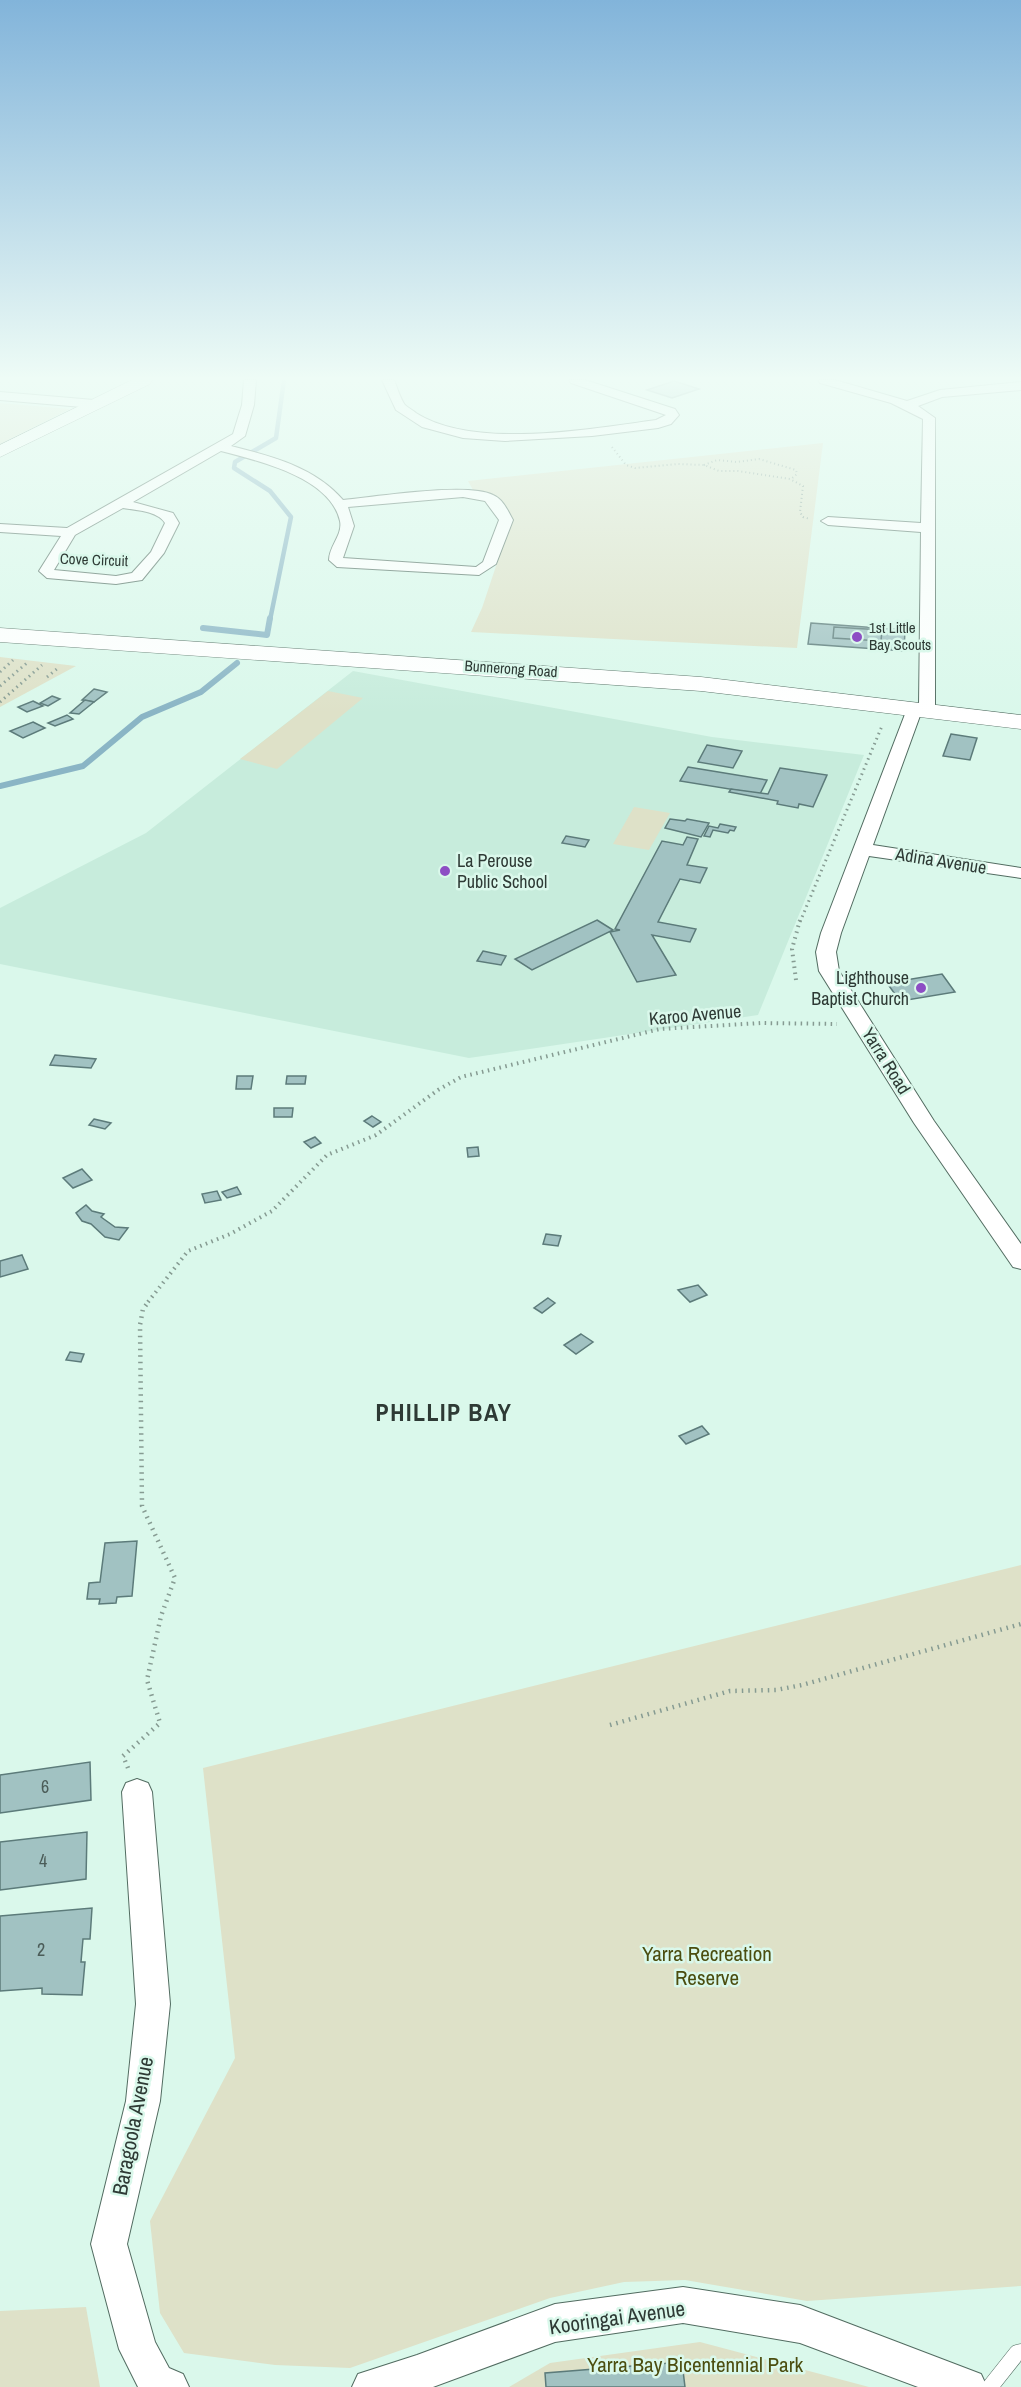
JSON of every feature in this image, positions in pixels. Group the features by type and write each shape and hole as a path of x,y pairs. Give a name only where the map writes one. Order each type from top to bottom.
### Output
{"main road":[{"name":"Bunnerong Road","path":"0,635 701,684 1021,722"}],"street":[{"path":"0,528 70,532 141,491"},
{"path":"326,491 341,504 347,522 346,533 335,554 336,560 342,564 479,571 489,564 506,520 497,502 481,494 463,493 341,504"},
{"name":"Yarra Road","path":"928,491 921,710 861,849 826,952 829,971 925,1123 1021,1261"},
{"name":"Cove Circuit","path":"70,532 48,564 46,571 52,575 116,580 137,577 157,553 172,523 168,516 153,510 120,503"},
{"path":"828,521 928,528"},
{"name":"Adina Avenue","path":"861,849 1021,873"},
{"name":"Baragoola Avenue","path":"137,1792 153,2004 143,2101 109,2244 138,2349 157,2383 170,2387"},
{"name":"Kooringai Avenue","path":"371,2387 417,2374 555,2323 683,2305 800,2324 968,2387"}],"lane":[{"path":"990,2387 1017,2353 1021,2352"}],"path":[{"path":"803,491 800,512 802,516 828,521"},
{"path":"0,672 14,660"},
{"path":"0,686 28,662"},
{"path":"0,702 42,665"},
{"path":"47,677 58,668"},
{"path":"0,694 8,695"},
{"path":"796,980 791,947 796,930 885,720"},
{"name":"Karoo Avenue","path":"137,1792 123,1756 160,1723 147,1680 161,1616 175,1578 142,1506 140,1325 143,1309 188,1251 230,1234 272,1211 327,1155 376,1135 438,1090 461,1077 660,1029 761,1023 864,1024"},
{"path":"610,1725 730,1691 776,1690 802,1685 1021,1624"}],"shaded area":[{"name":"La Perouse Public School","path":"353,671 712,737 864,755 758,1015 469,1058 0,964 0,908 146,833"}],"green space":[{"path":"478,491 817,491 797,648 471,632 482,608 510,524 495,496"},
{"path":"0,657 76,666 0,707"},
{"path":"328,691 363,698 277,769 240,759"},
{"path":"634,807 670,813 649,850 613,844"},
{"name":"Yarra Recreation Reserve","path":"1021,1565 1021,2286 807,2301 685,2280 624,2282 550,2298 350,2368 275,2365 184,2353 160,2313 150,2221 235,2058 203,1768"},
{"path":"86,2307 100,2387 0,2387 0,2311"},
{"name":"Yarra Bay Bicentennial Park","path":"700,2342 869,2387 509,2387 550,2363"}],"building":[{"name":"1st Little Bay Scouts","path":"811,623 905,630 904,651 808,644"},
{"path":"834,627 882,630 881,641 833,638"},
{"path":"94,689 107,692 94,702 82,700"},
{"path":"52,696 60,699 48,706 40,703"},
{"path":"85,700 94,702 79,714 70,713"},
{"path":"33,701 43,706 27,712 18,707"},
{"path":"67,715 73,719 55,726 48,723"},
{"path":"33,722 45,728 23,738 10,731"},
{"path":"951,734 977,738 970,760 943,756"},
{"path":"707,745 742,751 733,768 698,762"},
{"path":"688,767 767,780 760,794 680,781"},
{"path":"780,768 827,775 813,807 799,804 798,808 777,804 778,801 729,792 731,789 768,794"},
{"path":"670,819 709,823 701,837 665,828"},
{"path":"720,824 736,827 734,831 730,830 728,833 713,830 710,837 704,836 709,826 718,828"},
{"path":"566,836 589,840 585,847 562,843"},
{"path":"687,837 698,839 687,865 707,868 700,883 680,879 658,922 696,929 690,942 652,935 676,975 637,982 610,932 620,930 615,929 662,841 683,845"},
{"path":"597,920 613,930 532,970 515,959"},
{"path":"483,951 506,956 501,965 477,961"},
{"name":"Lighthouse Baptist Church","path":"942,974 955,992 907,1000 905,996 897,997 887,983"},
{"path":"55,1055 96,1059 91,1068 50,1065"},
{"path":"237,1076 253,1076 251,1089 236,1089"},
{"path":"287,1076 306,1076 305,1084 286,1084"},
{"path":"274,1108 293,1108 292,1117 274,1117"},
{"path":"372,1116 381,1122 373,1127 364,1121"},
{"path":"94,1119 111,1123 105,1129 89,1125"},
{"path":"315,1137 321,1143 311,1148 304,1142"},
{"path":"478,1147 479,1156 468,1157 467,1148"},
{"path":"82,1169 92,1180 73,1188 63,1178"},
{"path":"237,1187 241,1194 227,1198 222,1192"},
{"path":"217,1191 221,1200 205,1203 202,1194"},
{"path":"86,1205 92,1211 104,1214 101,1217 115,1227 128,1228 119,1240 105,1237 91,1224 82,1221 76,1213"},
{"path":"546,1234 561,1236 558,1246 543,1244"},
{"path":"22,1255 28,1269 0,1277 0,1261"},
{"path":"698,1285 707,1295 690,1302 678,1290"},
{"path":"548,1298 555,1303 542,1313 534,1308"},
{"path":"581,1334 593,1342 576,1354 564,1345"},
{"path":"70,1352 84,1354 81,1362 66,1360"},
{"path":"702,1426 709,1434 686,1444 679,1436"},
{"path":"137,1541 132,1596 117,1597 116,1603 99,1604 100,1599 87,1599 89,1583 100,1582 105,1543"},
{"path":"90,1762 91,1800 0,1813 0,1775"},
{"path":"87,1832 86,1879 0,1890 0,1842"},
{"path":"92,1908 90,1939 83,1939 81,1962 85,1962 82,1995 42,1994 42,1988 0,1991 0,1916"},
{"path":"682,2362 685,2387 546,2387 545,2373"}],"waterway":[{"path":"270,491 291,517 270,620"},
{"path":"203,628 267,635 270,618"},
{"path":"0,786 83,766 142,717 201,692 237,663"}],"place":[{"name":"1st Little Bay Scouts","path":"857,637"},
{"name":"La Perouse Public School","path":"445,871"},
{"name":"Lighthouse Baptist Church","path":"921,988"}],"district":[{"name":"PHILLIP BAY","path":"444,1413"}]}
